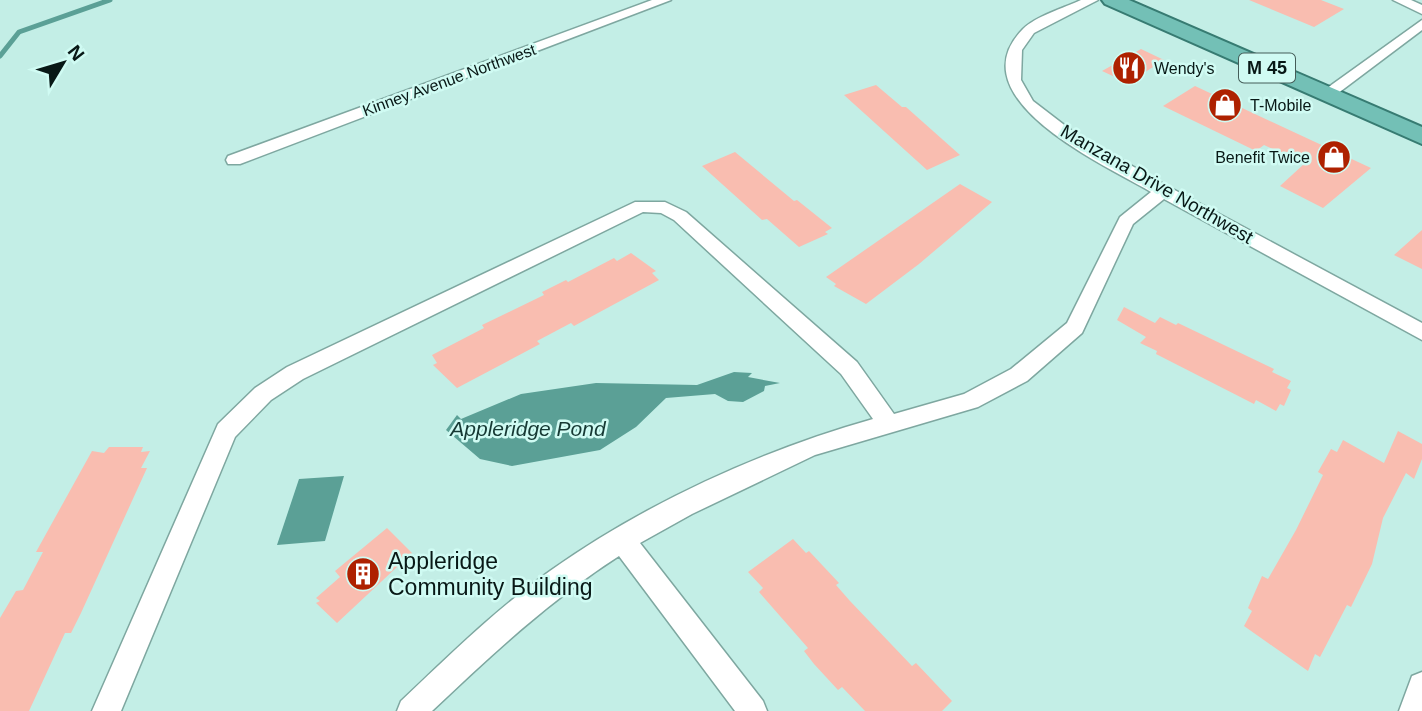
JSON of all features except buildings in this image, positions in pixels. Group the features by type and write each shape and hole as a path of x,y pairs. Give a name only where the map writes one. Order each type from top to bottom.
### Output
{"highway":[{"name":"M 45","path":"1112,0 1422,136"}],"street":[{"name":"Kinney Avenue Northwest","path":"234,160 664,0"},
{"name":"Manzana Drive Northwest","path":"1091,0 1030,30 1015,50 1014,80 1027,104 1048,121 1163,191 1422,332"},
{"path":"1400,0 1422,10"},
{"path":"1328,94 1422,24"},
{"path":"411,711 508,620 560,579 683,506 809,447 970,401 1019,375 1075,328 1126,221 1163,191"},
{"path":"106,711 226,431 263,394 307,367 642,206 665,208 680,216 786,309 849,368 888,425"},
{"path":"622,540 753,711"},
{"path":"1413,711 1422,686"}],"water":[{"name":"Appleridge Pond","path":"734,372 752,373 748,377 780,383 765,386 764,391 743,402 728,401 715,394 666,398 636,427 600,450 512,466 480,459 446,430 457,415 461,419 521,394 596,383 697,385"},
{"path":"344,476 325,541 277,545 299,479"}],"waterway":[{"path":"0,56 19,32 110,0"}],"place":[{"name":"Wendy's","path":"1129,68"},
{"name":"T-Mobile","path":"1225,105"},
{"name":"Benefit Twice","path":"1334,157"},
{"name":"Appleridge Community Building","path":"363,574"}]}
